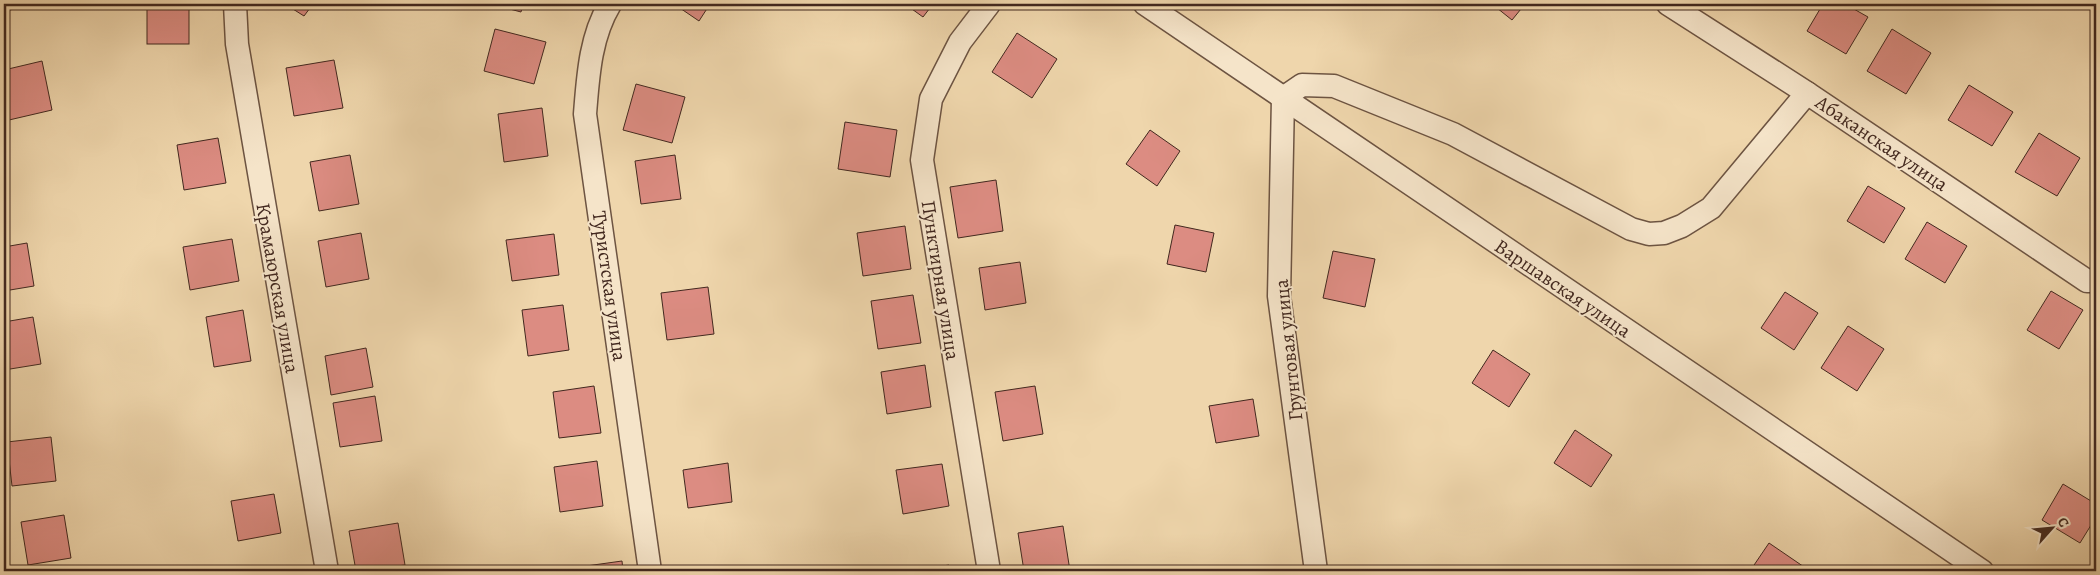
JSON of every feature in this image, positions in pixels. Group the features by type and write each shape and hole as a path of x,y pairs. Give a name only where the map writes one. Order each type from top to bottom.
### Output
{"street":[{"name":"Крамаюрская улица","path":"235,4 237,44 327,571"},
{"name":"Туристская улица","path":"610,4 605,13 589,62 586,114 650,571"},
{"name":"Пунктирная улица","path":"989,4 960,42 931,99 922,160 989,571"},
{"name":"Варшавская улица","path":"1145,4 1974,570"},
{"name":"Абаканская улица","path":"1668,4 1807,93 2088,280 2096,281"},
{"path":"1283,98 1302,85 1334,86 1453,134 1631,229 1648,234 1664,233 1682,226 1711,208 1807,93"},
{"name":"Грунтовая улица","path":"1283,98 1279,296 1316,571"}],"building":[{"path":"4,4 19,4 20,8 4,11"},
{"path":"147,4 189,4 189,44 147,44"},
{"path":"285,4 313,4 304,16"},
{"path":"491,4 523,4 521,12"},
{"path":"674,4 710,4 699,21"},
{"path":"905,4 933,4 923,17"},
{"path":"1492,4 1525,4 1512,20"},
{"path":"1823,4 1845,4 1868,17 1846,54 1807,31"},
{"path":"495,29 546,42 534,84 484,71"},
{"path":"1892,29 1931,53 1906,94 1867,71"},
{"path":"1017,33 1057,59 1032,98 992,72"},
{"path":"334,60 343,108 294,116 286,68"},
{"path":"42,61 52,110 9,120 4,96 4,70"},
{"path":"636,84 685,97 672,143 623,130"},
{"path":"1969,85 2013,112 1992,146 1948,120"},
{"path":"542,108 548,156 504,162 498,114"},
{"path":"845,122 897,130 890,177 838,169"},
{"path":"1150,130 1180,151 1157,186 1126,164"},
{"path":"2039,133 2080,158 2057,196 2015,172"},
{"path":"218,138 226,183 184,190 177,145"},
{"path":"350,155 359,204 319,211 310,162"},
{"path":"675,155 681,199 641,204 635,161"},
{"path":"4,173 9,206 4,207"},
{"path":"996,180 1003,231 958,238 950,187"},
{"path":"1868,186 1905,208 1884,243 1847,221"},
{"path":"1927,222 1967,246 1945,283 1905,259"},
{"path":"1175,225 1214,233 1206,272 1167,264"},
{"path":"905,226 911,269 863,276 857,233"},
{"path":"361,233 369,279 326,287 318,241"},
{"path":"554,234 559,275 512,281 506,240"},
{"path":"232,239 239,281 190,290 183,247"},
{"path":"27,243 34,286 4,291 4,247"},
{"path":"1333,251 1375,259 1365,307 1323,298"},
{"path":"1020,262 1026,303 985,310 979,268"},
{"path":"708,287 714,334 667,340 661,293"},
{"path":"2051,291 2083,310 2059,349 2027,330"},
{"path":"1785,292 1818,313 1794,350 1761,328"},
{"path":"913,295 921,343 878,349 871,301"},
{"path":"563,305 569,350 528,356 522,310"},
{"path":"243,310 251,361 214,367 206,317"},
{"path":"33,317 41,364 4,370 4,322"},
{"path":"1848,326 1884,349 1857,391 1821,368"},
{"path":"366,348 373,387 331,395 325,356"},
{"path":"1493,350 1530,374 1509,407 1472,383"},
{"path":"925,365 931,407 887,414 881,372"},
{"path":"594,386 601,433 559,438 553,392"},
{"path":"1035,386 1043,434 1003,441 995,392"},
{"path":"375,396 382,441 340,447 333,403"},
{"path":"1253,399 1259,436 1216,443 1209,406"},
{"path":"1575,430 1612,455 1591,487 1554,463"},
{"path":"51,437 56,481 12,486 7,442"},
{"path":"597,461 603,506 560,512 554,467"},
{"path":"728,463 732,502 688,508 683,470"},
{"path":"942,464 949,506 903,514 896,470"},
{"path":"2063,484 2096,504 2096,517 2080,543 2042,520"},
{"path":"274,494 281,533 238,541 231,501"},
{"path":"64,515 71,558 28,565 21,522"},
{"path":"398,523 405,565 356,571 349,531"},
{"path":"1063,526 1070,571 1024,571 1018,533"},
{"path":"1769,543 1810,571 1750,571"},
{"path":"622,561 623,571 579,571 579,567"},
{"path":"949,565 950,571 911,571"}]}
